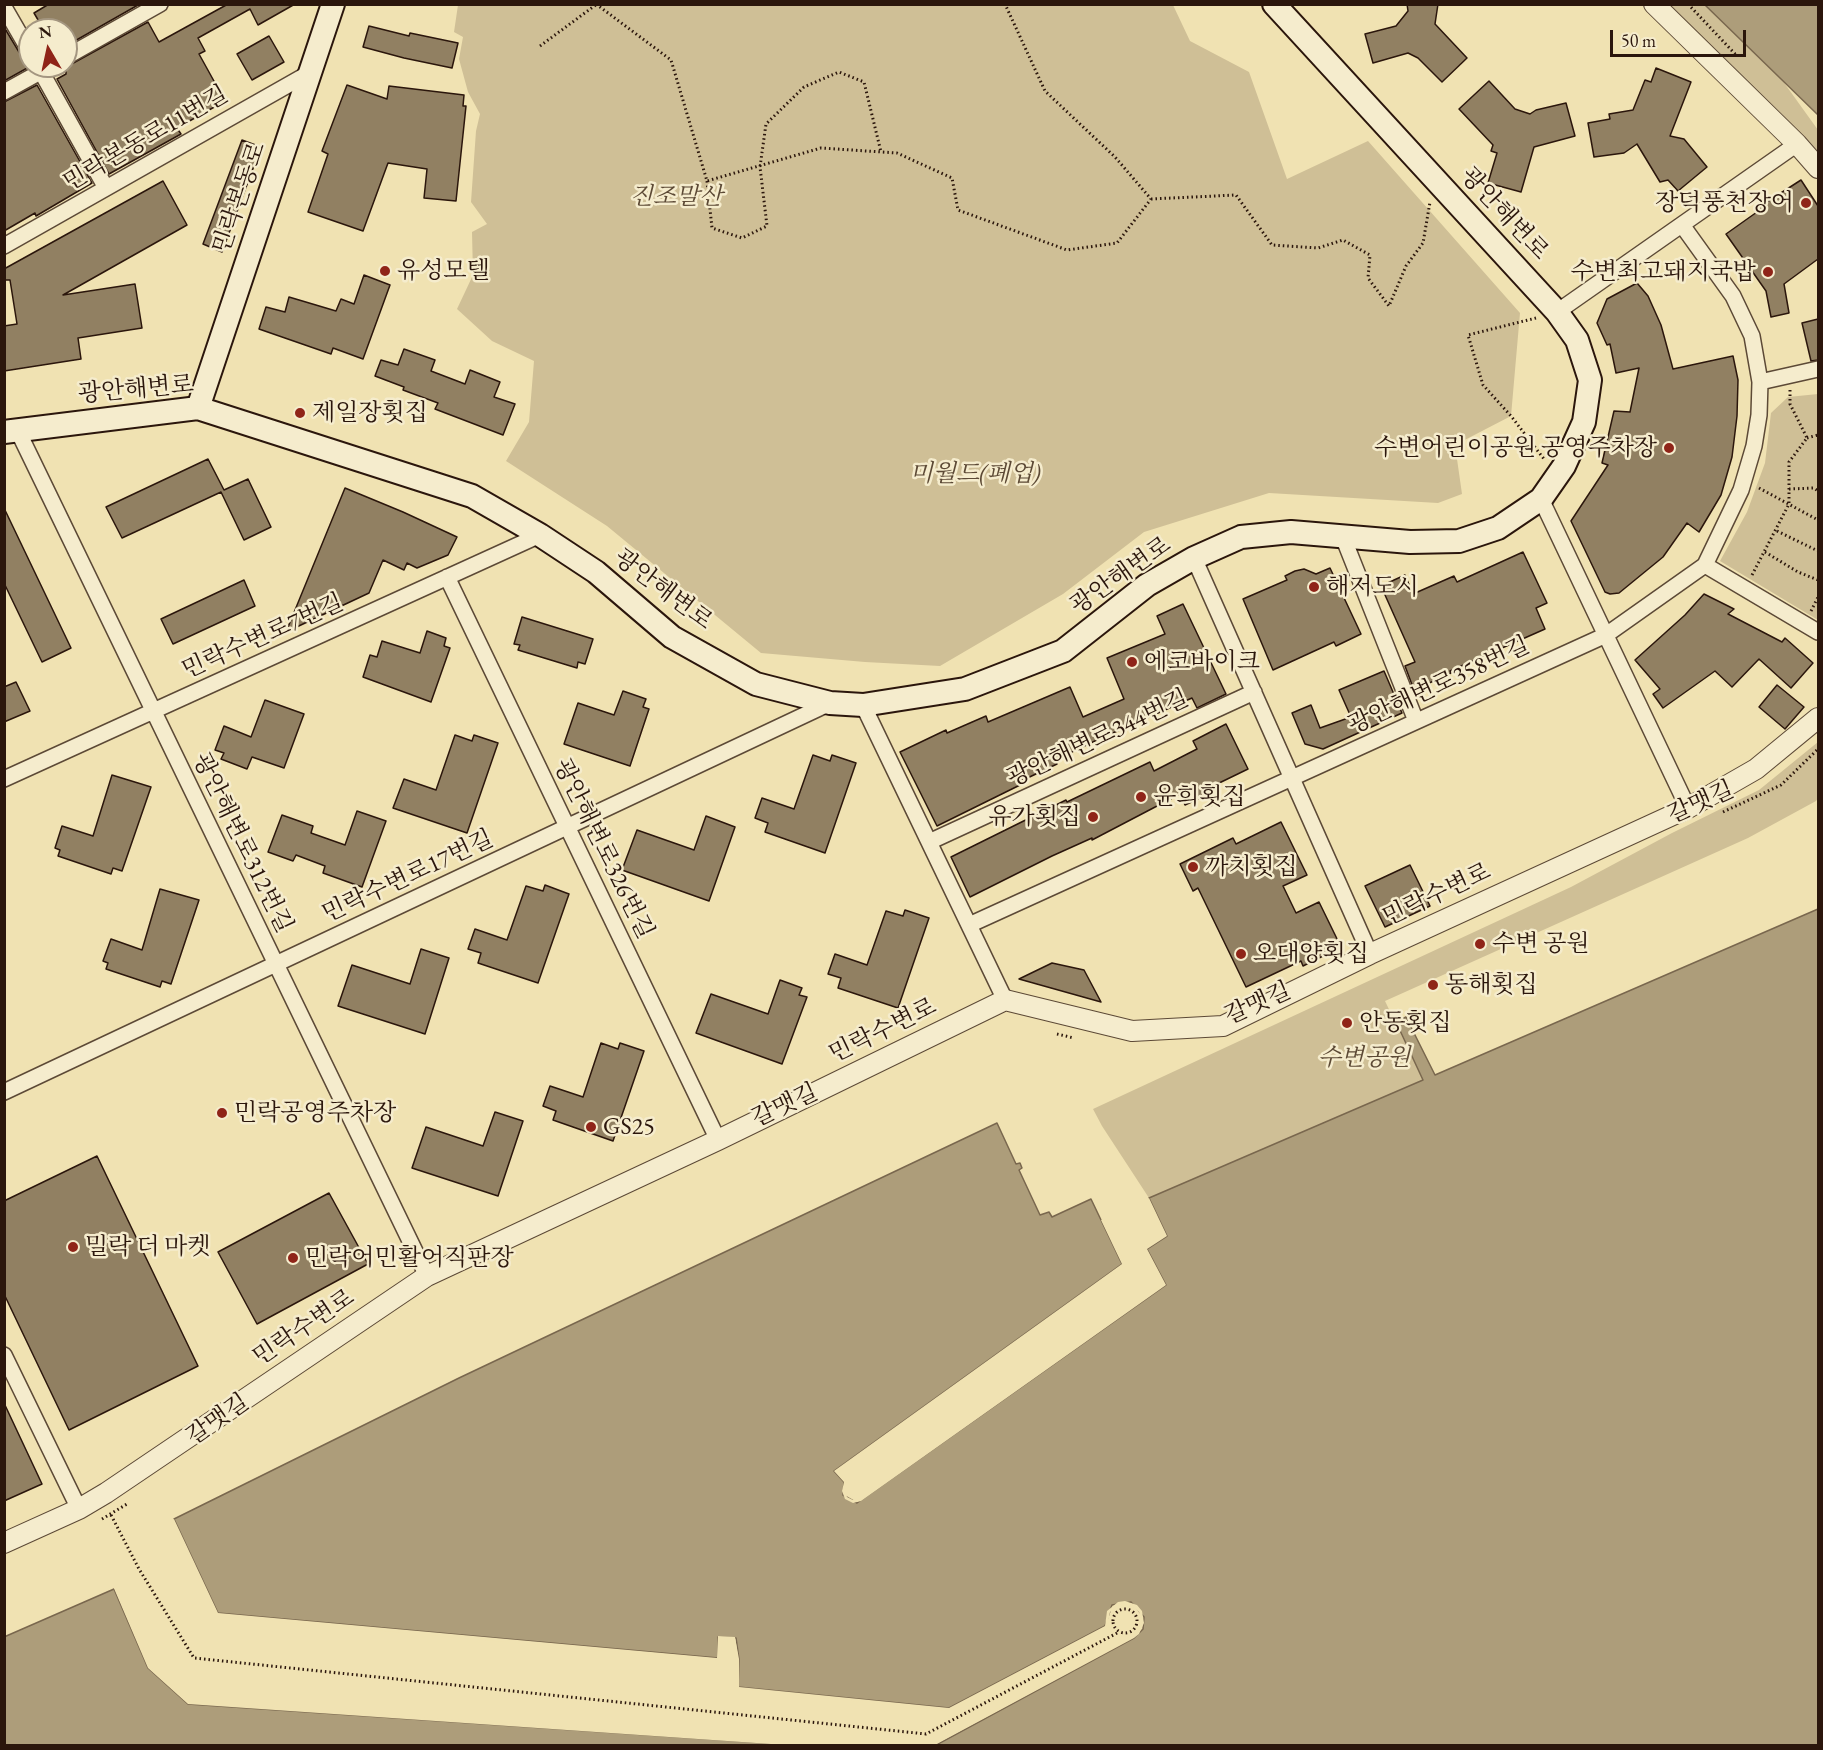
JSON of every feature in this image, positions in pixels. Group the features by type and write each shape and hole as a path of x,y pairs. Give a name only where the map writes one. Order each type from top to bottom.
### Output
{"main road":[{"name":"민락본동로","path":"198,408 333,4"},
{"name":"광안해변로","path":"11,431 198,408 472,496 540,535 596,572 672,637 756,684 830,703 863,705 965,689 1063,651 1147,585 1194,558 1241,537 1292,532 1410,542 1459,541 1498,528 1541,499 1558,477 1584,422 1590,380 1577,340 1557,312 1274,4"}],"street":[{"path":"78,50 160,4"},
{"path":"1654,4 1797,144 1818,168"},
{"path":"4,7 18,31"},
{"name":"민락본동로11번길","path":"4,246 311,72"},
{"path":"4,92 27,78"},
{"path":"48,78 106,188"},
{"path":"1557,312 1797,144"},
{"path":"1682,225 1733,296 1752,336 1760,382 1759,415 1754,446 1744,480 1705,565 1818,632"},
{"path":"1760,382 1818,369"},
{"name":"광안해변로312번길","path":"11,431 153,711 427,1276"},
{"path":"1541,499 1688,808"},
{"name":"민락수변로7번길","path":"4,779 540,535"},
{"path":"1343,537 1416,722"},
{"path":"1194,558 1370,954"},
{"name":"광안해변로358번길","path":"1292,778 1606,635 1705,565"},
{"name":"광안해변로326번길","path":"447,577 718,1140"},
{"name":"광안해변로344번길","path":"929,842 1254,692"},
{"name":"민락수변로17번길","path":"4,1092 830,703"},
{"path":"863,705 1005,1000"},
{"name":"민락수변로","path":"4,1543 79,1509 106,1493 427,1276 718,1140 1005,1000 1132,1031 1222,1026 1370,954 1688,808 1756,769 1818,718"},
{"path":"969,925 1292,778"},
{"path":"4,1355 79,1509"}],"path":[{"path":"1005,4 1045,92 1115,157 1151,199"},
{"path":"540,46 596,5 671,60 706,181 712,228 741,238 767,226 760,167 766,124 804,87 839,72 864,82 881,152"},
{"path":"706,181 821,148 897,153 952,178 958,210 1067,250 1117,243 1151,199 1236,195 1272,245 1318,248 1343,240 1370,255 1368,278 1389,306 1406,266 1423,243 1434,178"},
{"path":"1557,312 1468,335 1483,385 1511,416 1558,477"},
{"path":"1790,375 1790,404 1806,438"},
{"path":"1734,582 1752,575 1789,504 1789,462 1806,438 1818,435"},
{"path":"1744,480 1818,520"},
{"path":"1789,489 1814,488 1818,491"},
{"path":"1776,531 1818,551"},
{"path":"1765,552 1798,572 1818,579"},
{"name":"갈맷길","path":"1716,815 1782,785 1818,749"},
{"path":"1052,1032 1074,1038"},
{"path":"100,1520 130,1501"},
{"path":"111,1515 139,1569 194,1658 926,1734 1119,1632 1127,1633 1136,1627 1137,1616 1131,1610 1119,1609 1115,1613 1112,1623 1119,1632"}],"green space":[{"name":"진조말산","path":"458,5 1173,5 1190,41 1249,72 1287,179 1368,141 1520,313 1511,416 1455,445 1462,494 1438,503 1269,493 1144,532 1063,594 940,666 761,653 607,526 506,461 529,422 534,361 492,341 457,309 473,275 472,232 487,224 471,202 476,131 480,114 468,92 459,59 463,37 454,32"},
{"path":"1654,5 1714,5 1767,59 1818,130 1818,177"},
{"path":"1818,394 1818,620 1720,561 1747,512 1765,463 1771,413 1788,397"},
{"name":"수변공원","path":"1818,742 1818,798 1816,801 1748,838 1385,1001 1423,1080 1149,1198 1093,1109 1571,887 1759,790"}],"shaded area":[{"path":"1705,5 1818,5 1818,115"},
{"path":"1818,909 1818,1745 936,1745 1134,1638 1143,1629 1144,1617 1131,1602 1112,1605 1105,1626 949,1708 738,1687 739,1659 736,1638 718,1637 718,1658 218,1613 174,1519 459,1378 997,1123 1016,1164 1020,1163 1022,1168 1019,1170 1040,1215 1049,1212 1052,1217 1091,1199 1122,1264 834,1471 844,1482 843,1495 857,1503 1166,1285 1147,1249 1167,1236 1149,1198 1423,1080 1396,1022 1406,1017 1435,1075"},
{"path":"114,1589 148,1668 188,1704 797,1745 5,1745 4,1637"}],"pier":[{"path":"1149,1198 1167,1236 1147,1249 1166,1285 861,1501 853,1503 845,1499 842,1491 844,1482 834,1471 1122,1264 1101,1220 1104,1219 1125,1266 838,1471 847,1481 845,1490 847,1497 853,1500 860,1499 1162,1284 1144,1249 1145,1246 1164,1235 1147,1199"},
{"path":"174,1519 218,1613 717,1658 718,1636 735,1637 739,1659 739,1687 949,1708 1105,1626 1107,1611 1118,1602 1125,1601 1137,1605 1142,1611 1144,1623 1139,1634 1134,1638 933,1746 1132,1636 1140,1628 1139,1612 1130,1605 1119,1605 1110,1612 1107,1628 949,1711 738,1689 735,1687 736,1660 733,1640 721,1640 721,1659 717,1661 217,1616 171,1520"},
{"path":"113,1586 117,1588 151,1667 189,1701 797,1743 800,1746 188,1704 148,1668"}],"building":[{"path":"49,4 138,4 78,39 78,18 37,18 34,13"},
{"path":"228,4 295,4 258,25 250,9 198,38 205,51 199,54 225,101 177,128 181,134 109,174 57,79 78,78 78,60 148,22 159,42"},
{"path":"1407,4 1438,4 1435,24 1467,58 1442,82 1418,58 1408,53 1373,63 1365,34 1396,26 1408,11"},
{"path":"369,26 409,36 410,33 458,43 452,68 363,47"},
{"path":"4,27 18,50 18,73 4,81"},
{"path":"269,36 284,62 252,80 237,54"},
{"path":"1656,68 1691,82 1670,136 1684,139 1707,167 1678,191 1668,180 1660,182 1637,144 1624,153 1594,157 1588,123 1610,119 1609,114 1633,110 1645,80 1651,82"},
{"path":"1489,81 1515,109 1530,114 1536,110 1566,103 1575,136 1534,147 1521,192 1488,183 1497,153 1491,151 1493,145 1459,109"},
{"path":"37,85 92,183 36,216 35,213 4,231 4,102"},
{"path":"347,85 387,99 389,86 464,95 463,106 466,106 456,201 424,198 427,169 388,163 363,231 308,212 328,154 322,151"},
{"path":"242,140 261,147 222,252 203,244"},
{"path":"1801,180 1818,206 1818,259 1784,284 1789,313 1771,317 1766,291 1726,234 1757,212 1756,209"},
{"path":"163,181 187,225 63,295 135,284 142,328 78,338 81,359 4,371 4,326 17,324 10,280 4,280 4,269"},
{"path":"364,275 390,285 363,359 333,348 331,354 259,329 266,307 285,312 289,297 336,311 341,299 354,304"},
{"path":"1637,283 1648,296 1661,325 1673,369 1733,356 1738,380 1737,416 1732,457 1721,495 1699,532 1687,523 1663,557 1619,593 1610,594 1605,592 1571,521 1608,465 1602,463 1614,411 1630,412 1639,368 1616,373 1610,344 1607,345 1597,323 1607,299"},
{"path":"1818,319 1818,360 1811,361 1802,323"},
{"path":"404,349 435,360 431,371 465,384 470,370 500,382 494,397 515,404 503,435 435,409 438,403 403,390 404,387 375,376 381,360 398,365"},
{"path":"208,459 224,490 248,479 271,527 244,540 221,492 122,538 106,507"},
{"path":"345,488 457,537 448,555 417,568 407,563 404,570 383,560 369,593 286,632"},
{"path":"4,508 71,648 42,662 4,583"},
{"path":"1523,552 1547,603 1536,608 1545,629 1450,671 1451,673 1414,690 1405,666 1415,662 1381,586 1405,575 1413,594 1454,576 1457,582"},
{"path":"1330,568 1361,634 1336,646 1334,642 1273,670 1243,599 1287,580 1285,576 1295,571 1304,569 1316,574"},
{"path":"244,580 255,606 173,644 161,619"},
{"path":"1704,594 1734,609 1728,614 1782,642 1785,638 1813,663 1791,688 1759,659 1732,687 1715,671 1663,708 1653,694 1660,689 1635,660 1685,615"},
{"path":"1183,604 1226,694 1197,708 1192,698 1097,740 1055,760 1057,764 1019,782 1020,785 937,826 900,752 946,730 947,733 986,716 988,722 1070,687 1083,717 1124,699 1107,658 1165,634 1157,616"},
{"path":"522,617 593,639 585,664 578,662 577,668 518,650 520,645 514,644"},
{"path":"427,631 446,638 444,646 450,648 431,702 363,677 370,655 377,657 382,641 420,653"},
{"path":"1384,671 1402,713 1323,749 1305,744 1292,713 1311,705 1320,728 1351,717 1339,690"},
{"path":"16,682 30,711 4,722 4,687"},
{"path":"1777,685 1804,707 1785,729 1759,707"},
{"path":"623,691 646,699 643,707 649,709 630,766 564,744 578,703 614,715"},
{"path":"265,700 304,714 284,768 252,757 247,769 221,759 224,753 215,750 224,726 251,737"},
{"path":"1226,724 1248,769 1213,786 1215,791 1185,805 1180,794 1092,840 1092,838 1052,856 970,897 951,857 1066,800 1067,802 1150,762 1154,771 1197,749 1193,741"},
{"path":"455,735 472,741 474,735 498,743 467,833 393,808 404,779 436,790"},
{"path":"813,755 830,761 832,755 856,763 825,853 765,832 768,823 755,818 762,798 794,809"},
{"path":"112,775 151,787 122,871 113,868 111,874 58,856 60,850 55,848 62,826 93,836"},
{"path":"357,811 386,821 362,887 323,873 325,866 296,855 293,861 268,852 282,815 313,826 311,833 345,845"},
{"path":"706,816 735,827 709,901 622,870 637,830 694,850"},
{"path":"1281,822 1307,875 1283,886 1296,913 1319,902 1341,947 1303,966 1301,961 1246,987 1198,888 1193,891 1180,864 1233,838 1236,844"},
{"path":"1410,865 1430,906 1385,927 1365,886"},
{"path":"545,885 569,894 538,983 478,963 481,953 468,949 475,929 507,940 526,886 543,891"},
{"path":"160,889 199,900 171,984 162,981 160,987 106,969 108,963 103,961 111,939 142,950"},
{"path":"905,910 929,918 898,1008 838,988 841,978 828,974 835,954 867,965 886,911 903,916"},
{"path":"421,949 449,958 425,1034 338,1006 352,965 410,984"},
{"path":"1052,963 1084,970 1101,1002 1019,979"},
{"path":"780,980 802,988 799,995 807,997 782,1064 696,1033 711,994 768,1014"},
{"path":"601,1043 618,1049 620,1043 644,1051 613,1141 553,1120 556,1111 543,1106 550,1086 583,1097"},
{"path":"495,1112 523,1121 498,1196 412,1168 426,1127 483,1146"},
{"name":"밀락 더 마켓","path":"97,1156 198,1366 69,1430 4,1294 4,1201"},
{"name":"민락어민활어직판장","path":"329,1193 368,1264 257,1324 218,1252"},
{"path":"4,1403 42,1484 4,1501"}],"place":[{"name":"장덕풍천장어","path":"1806,203"},
{"name":"유성모텔","path":"385,271"},
{"name":"수변최고돼지국밥","path":"1768,272"},
{"name":"제일장횟집","path":"300,413"},
{"name":"수변어린이공원 공영주차장","path":"1669,448"},
{"name":"해저도시","path":"1314,587"},
{"name":"에코바이크","path":"1132,662"},
{"name":"윤희횟집","path":"1141,797"},
{"name":"유가횟집","path":"1093,817"},
{"name":"까치횟집","path":"1193,867"},
{"name":"수변 공원","path":"1480,944"},
{"name":"오대양횟집","path":"1241,954"},
{"name":"동해횟집","path":"1433,985"},
{"name":"안동횟집","path":"1347,1023"},
{"name":"민락공영주차장","path":"222,1113"},
{"name":"GS25","path":"591,1127"},
{"name":"밀락 더 마켓","path":"73,1247"},
{"name":"민락어민활어직판장","path":"293,1258"}],"park label":[{"name":"미월드(폐업)","path":"975,474"}]}
